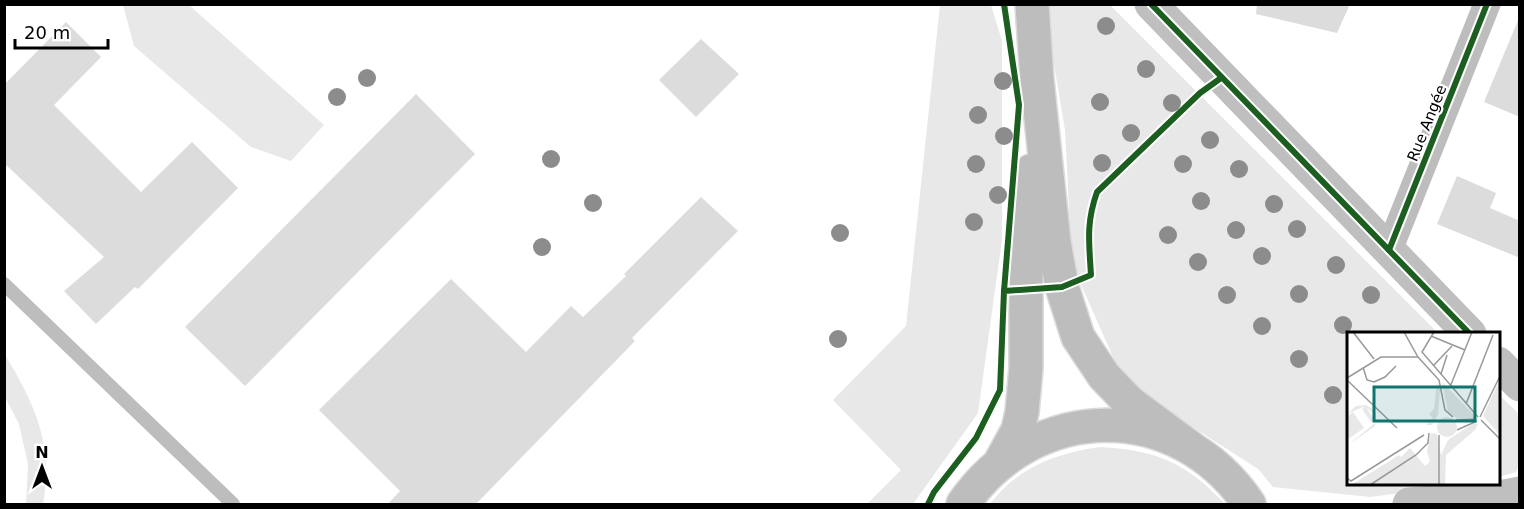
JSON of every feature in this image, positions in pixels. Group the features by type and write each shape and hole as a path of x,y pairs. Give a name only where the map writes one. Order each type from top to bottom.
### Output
{"main road":[{"path":"1032,4 1037,80 1054,242 1062,287 1078,337 1104,376 1129,402 1218,468 1252,500"},
{"path":"1001,461 1018,430 1023,401 1026,368 1026,243 1037,80"},
{"path":"963,504 973,489 1001,461 1040,439 1083,427 1105,425 1149,431 1191,448"}],"street":[{"path":"1151,4 1469,332"},
{"name":"Rue Angée","path":"1389,250 1487,4"},
{"path":"1500,365 1520,385"},
{"path":"1409,504 1499,497 1520,493"}],"lane":[{"path":"4,285 233,504"}],"shaded area":[{"path":"123,5 189,5 324,125 291,161 251,147 134,46"},
{"path":"940,5 991,5 1002,41 1002,240 978,413 913,504 867,504 901,470 833,400 906,326"},
{"path":"1044,5 1110,5 1437,332 1347,332 1347,485 1460,485 1370,497 1273,487 1258,469 1185,422 1121,375 1079,280 1071,247 1065,130"},
{"path":"5,355 33,408 44,444 46,483 43,504 26,504 28,464 19,424 5,397"},
{"path":"1500,396 1520,415 1519,465 1516,472 1500,477"},
{"path":"1101,447 1138,451 1169,461 1197,478 1225,504 990,504 1013,480 1039,464 1069,453"}],"building":[{"path":"1257,4 1350,4 1337,33 1256,14"},
{"path":"1520,18 1520,117 1484,102"},
{"path":"66,22 101,57 54,105 141,192 192,142 238,188 138,289 135,287 96,324 64,291 104,257 4,163 4,85"},
{"path":"701,39 739,74 696,117 659,80"},
{"path":"416,94 475,154 245,386 185,327"},
{"path":"1457,176 1496,193 1490,208 1520,221 1520,258 1437,224"},
{"path":"701,197 738,231 632,338 635,341 476,504 388,504 400,491 319,410 451,279 526,352 571,306 583,317 626,276 624,274"}],"cycle path":[{"path":"1004,4 1019,105 1004,291"},
{"path":"1151,4 1468,332"},
{"path":"1389,250 1487,4"},
{"path":"928,504 934,492 976,438 1000,390 1004,291 1062,287 1091,275 1090,223 1097,192 1200,93 1221,78"}]}
